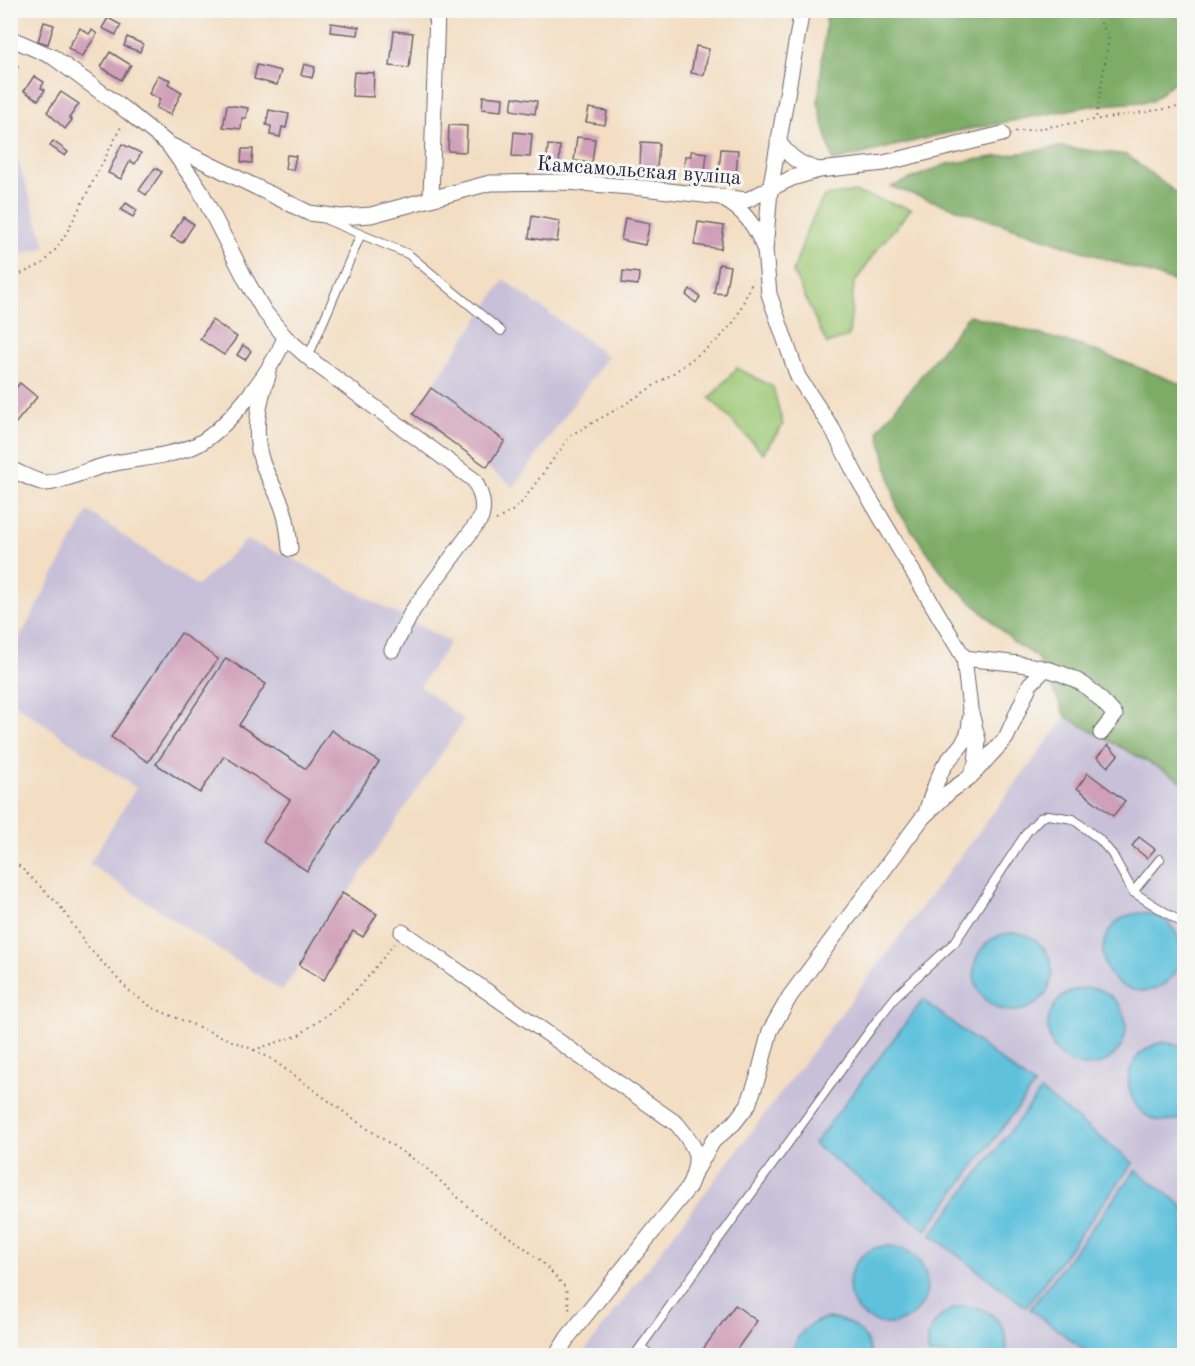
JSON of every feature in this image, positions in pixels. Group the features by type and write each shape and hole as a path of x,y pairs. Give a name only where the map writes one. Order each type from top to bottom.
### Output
{"street":[{"path":"431,198 437,10"},
{"name":"Камсамольская вуліца","path":"10,38 52,57 168,144 309,213 341,217 371,215 490,183 567,182 747,200 770,189 802,10"},
{"path":"923,817 945,765 965,742 970,728 964,658 858,479 833,430 798,377 772,303 765,250 770,189 792,178 819,170 850,168 884,162 1002,134"},
{"path":"778,141 797,162 819,170"},
{"name":"Камсамольская вуліца","path":"168,144 199,188 264,311 285,337 308,357 474,480 481,494 483,511 478,524"},
{"path":"721,198 735,206 749,220 765,250"},
{"path":"285,337 265,385 259,412 258,439 262,462 275,486 285,515 290,549"},
{"path":"10,469 46,483 106,465 169,454 192,447 207,440 246,399 273,365"},
{"path":"392,650 413,610 478,524"},
{"path":"964,658 1046,669 1080,683 1093,692 1115,714 1101,733"},
{"path":"556,1356 568,1337 688,1188 713,1141 734,1123 748,1105 770,1031 790,996 923,817 949,792 970,777 1001,746 1030,684 1046,669"},
{"path":"970,709 978,740 978,756 970,777"},
{"path":"402,932 677,1124 692,1143 698,1167"}],"lane":[{"path":"309,213 408,254 501,331"},
{"path":"308,357 361,234"},
{"path":"634,1356 878,1019 897,995 955,942 1033,823 1048,815 1073,819 1100,839 1112,854 1133,892 1185,924"},
{"path":"1133,892 1160,859"},
{"path":"641,1347 652,1356"}],"path":[{"path":"1088,10 1098,18 1109,37 1096,120"},
{"path":"1002,134 1185,106"},
{"path":"10,279 44,263 56,249 67,232 128,112"},
{"path":"478,524 495,520 517,507 529,494 571,435 675,372 720,338 736,319 748,296 755,273"},
{"path":"10,857 60,906 88,947 130,992 153,1008 270,1058 359,1123 425,1167 477,1215 542,1262 566,1288 570,1311 568,1337"},
{"path":"254,1050 299,1035 340,1005 381,962 402,932"}],"shaded area":[{"path":"11,157 17,157 46,247 11,258"},
{"path":"504,280 608,356 514,487 413,414"},
{"path":"88,511 197,586 246,540 290,557 450,642 420,686 464,720 282,991 89,864 136,788 11,701 11,654"},
{"path":"1066,717 1184,782 1184,1355 581,1356"}],"green space":[{"path":"1173,10 1184,25 1184,63 1177,79 1152,101 1090,106 943,134 833,161 818,103 827,11"},
{"path":"1061,147 1127,155 1184,199 1184,285 891,187 947,164"},
{"path":"854,192 911,209 875,252 854,284 849,336 827,344 793,272 808,227 824,196"},
{"path":"969,315 1085,347 1184,385 1184,782 1066,717 1038,659 1017,645 947,579 898,511 878,430"},
{"path":"737,368 773,387 783,425 763,453 710,398"}],"water":[{"path":"1134,913 1150,913 1164,919 1175,930 1181,944 1181,960 1175,974 1164,985 1150,991 1134,991 1120,985 1109,974 1103,960 1103,944 1109,930 1120,919"},
{"path":"1005,933 1021,933 1035,939 1046,950 1052,964 1052,980 1046,994 1035,1005 1021,1011 1005,1011 991,1005 980,994 974,980 974,964 980,950 991,939"},
{"path":"1079,988 1095,988 1109,994 1120,1005 1126,1019 1126,1035 1120,1049 1109,1060 1095,1066 1079,1066 1065,1060 1054,1049 1048,1035 1048,1019 1054,1005 1065,994"},
{"path":"923,1000 1034,1086 926,1230 814,1144"},
{"path":"1163,1042 1184,1046 1184,1117 1166,1121 1150,1118 1138,1108 1131,1094 1129,1079 1133,1064 1144,1051"},
{"path":"1041,1091 1133,1163 1026,1307 931,1235"},
{"path":"1136,1170 1184,1207 1184,1355 1091,1355 1030,1309"},
{"path":"880,1246 896,1246 910,1252 921,1263 927,1277 927,1293 921,1307 910,1318 896,1324 880,1324 866,1318 855,1307 849,1293 849,1277 855,1263 866,1252"},
{"path":"963,1306 982,1310 997,1320 1005,1336 1005,1355 929,1355 928,1338 935,1323 947,1312"},
{"path":"827,1318 844,1321 857,1328 866,1340 871,1355 792,1355 799,1336 814,1323"}],"building":[{"path":"440,10 463,10 463,14 440,13"},
{"path":"108,18 121,25 116,35 102,28"},
{"path":"44,22 54,25 48,44 38,41"},
{"path":"331,23 359,27 358,35 330,32"},
{"path":"80,28 89,34 92,30 97,34 82,57 68,48"},
{"path":"394,31 413,33 409,68 390,66"},
{"path":"127,37 143,44 140,52 124,46"},
{"path":"696,46 709,49 704,75 691,73"},
{"path":"110,52 131,65 121,80 101,67"},
{"path":"10,61 18,67 10,75"},
{"path":"304,64 315,67 312,78 301,75"},
{"path":"257,65 281,71 277,85 254,79"},
{"path":"354,72 374,73 373,97 352,96"},
{"path":"158,75 170,80 168,84 182,92 170,115 156,108 160,99 149,94"},
{"path":"34,76 44,82 41,88 45,90 38,100 24,91"},
{"path":"61,92 79,104 69,118 72,120 65,129 47,112"},
{"path":"483,96 503,98 502,111 482,109"},
{"path":"513,97 537,101 535,114 511,110"},
{"path":"227,105 248,108 246,118 242,118 241,129 223,127"},
{"path":"589,108 607,111 605,125 586,122"},
{"path":"269,110 289,114 286,128 282,127 280,137 270,135 271,126 266,125"},
{"path":"449,125 467,126 466,152 448,151"},
{"path":"514,132 532,134 530,157 512,156"},
{"path":"577,137 595,139 592,163 574,161"},
{"path":"53,141 68,152 65,156 50,146"},
{"path":"641,142 659,143 657,168 640,167"},
{"path":"122,144 141,153 135,164 130,161 121,179 108,173"},
{"path":"548,145 560,146 559,169 546,168"},
{"path":"242,149 253,149 252,163 241,162"},
{"path":"721,149 738,150 736,174 719,172"},
{"path":"691,151 707,153 705,172 684,169 685,156 691,156"},
{"path":"287,155 296,156 293,170 285,169"},
{"path":"155,168 162,172 146,195 139,190"},
{"path":"126,203 137,210 133,217 121,210"},
{"path":"532,216 560,221 557,242 529,238"},
{"path":"183,217 194,224 182,243 171,237"},
{"path":"625,218 650,223 645,245 621,240"},
{"path":"698,222 724,226 721,249 694,245"},
{"path":"719,264 730,266 725,294 714,293"},
{"path":"623,271 639,273 638,285 622,283"},
{"path":"690,289 700,297 696,303 686,295"},
{"path":"212,320 237,337 224,355 200,339"},
{"path":"243,345 251,351 245,360 237,355"},
{"path":"20,383 37,397 10,430 10,395"},
{"path":"431,388 505,441 487,467 413,414"},
{"path":"181,633 218,659 148,762 111,737"},
{"path":"226,658 266,684 239,725 306,769 331,730 379,762 307,871 263,842 290,800 224,756 200,793 156,764"},
{"path":"1108,745 1118,755 1108,767 1097,757"},
{"path":"1088,773 1125,801 1113,816 1077,788"},
{"path":"1139,837 1155,849 1147,858 1132,846"},
{"path":"342,893 377,914 363,937 353,931 324,980 299,965"},
{"path":"735,1305 757,1321 732,1356 698,1356"}]}
